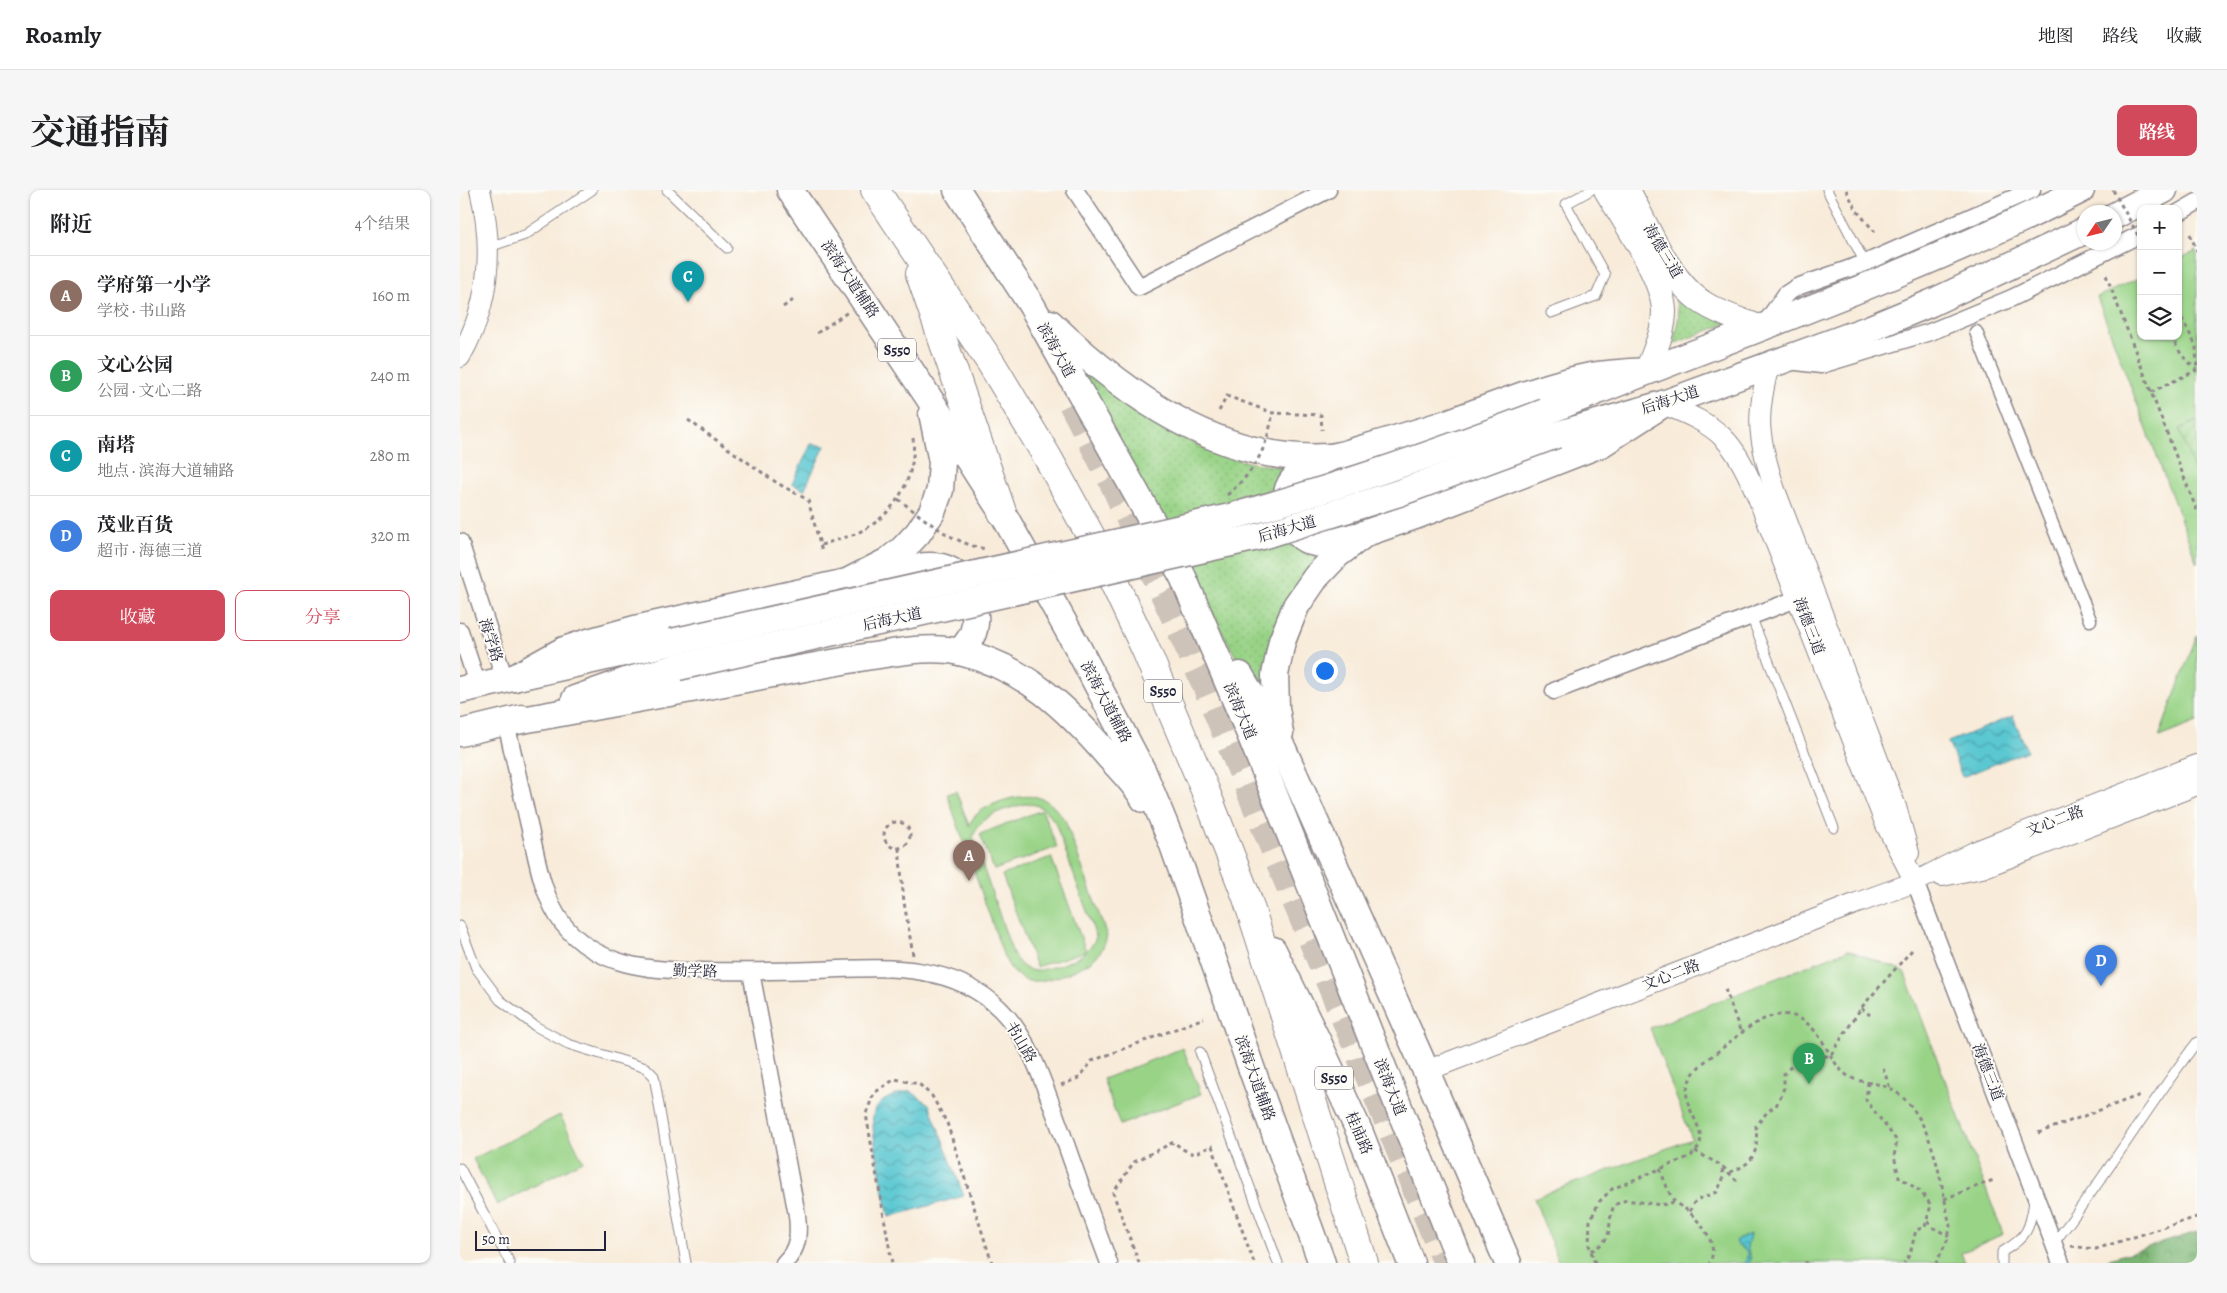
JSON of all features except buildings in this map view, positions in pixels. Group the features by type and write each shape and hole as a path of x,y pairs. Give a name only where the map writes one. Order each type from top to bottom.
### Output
{"highway":[{"name":"S550","path":"875,190 991,363 1048,458 1100,553 1145,648 1247,898 1364,1263"},
{"path":"908,240 1002,512"}],"main road":[{"name":"滨海大道辅路","path":"790,190 928,395 1002,512 1078,648 1143,772 1173,846 1322,1263"},
{"name":"滨海大道","path":"957,190 1032,306 1183,577 1256,748 1460,1263"},
{"name":"海德三道","path":"1606,190 1650,267 1659,288 1664,311 1660,334 1647,371"},
{"name":"海德三道","path":"1628,190 1664,258 1680,281 1703,303 1762,328"},
{"name":"后海大道","path":"469,688 1226,518 1304,497 1381,472 1545,412 1914,268 2004,228 2081,190"},
{"path":"2122,212 2164,190"},
{"name":"后海大道","path":"460,733 506,723 629,680 678,667 1262,536 1399,493 1556,435 1663,404 1777,362 1931,304 2077,234"},
{"path":"1032,306 1086,358 1127,389 1219,440 1258,452 1294,457 1330,457"},
{"path":"1647,371 1592,376 1563,383 1404,438 1330,457 1307,469 1292,482 1286,495 1286,511 1290,522 1297,534 1306,541 1316,544 1329,543 1366,533 1418,515 1600,444 1663,404"},
{"path":"848,582 872,570 903,549 918,533 932,512 940,490 942,462 928,395"},
{"path":"1283,749 1276,708 1275,675 1282,642 1296,606 1316,576 1337,555 1366,533"},
{"path":"509,679 564,650 606,636 927,566 942,567 951,571 966,586 971,595 974,608 973,632 960,652"},
{"path":"1183,577 1283,749 1426,1071 1508,1263"},
{"path":"506,723 865,658 919,650 960,652 1010,671 1038,687 1066,708 1142,795 1173,846"},
{"name":"桂庙路","path":"1247,898 1318,1042 1356,1125 1411,1263"}],"street":[{"path":"460,357 479,318 488,272 489,247 486,216 480,190"},
{"path":"1075,190 1139,287 1328,190"},
{"path":"1762,328 1786,294 1797,287 1865,263 2032,190"},
{"path":"2182,211 2197,202"},
{"path":"1777,362 1821,365 1930,332 2012,298 2137,236"},
{"path":"1976,332 2090,620"},
{"name":"海德三道","path":"1777,362 1760,402 1759,417 1762,446 1806,595 1886,825 1916,882 2061,1263"},
{"name":"海德三道","path":"1663,404 1708,424 1728,441 1749,477 1806,595"},
{"name":"海学路","path":"460,542 509,679"},
{"path":"1554,691 1806,595"},
{"name":"海学路","path":"460,631 469,688"},
{"name":"勤学路","path":"506,723 540,872 549,900 563,924 582,943 608,959 639,968 666,971 752,972"},
{"name":"文心二路","path":"1426,1071 1848,906 1916,882 1976,852 2197,766"},
{"name":"文心二路","path":"1916,882 1982,868 2197,785"},
{"name":"书山路","path":"752,972 891,968 916,970 939,974 961,982 980,993 1001,1010 1017,1030 1032,1057 1046,1090 1109,1263"},
{"path":"752,972 797,1215 799,1234 795,1249 784,1263"}],"lane":[{"path":"489,247 525,235 592,190"},
{"path":"667,190 727,248"},
{"path":"1551,312 1596,296 1605,275 1566,204 1591,190"},
{"path":"1827,190 1865,263"},
{"path":"1751,616 1834,828"},
{"path":"460,926 476,968 500,1000 534,1026 568,1044 646,1068 654,1076 686,1263"},
{"path":"2053,1244 2072,1220 2162,1088 2197,1042"},
{"path":"1200,1052 1278,1263"},
{"path":"460,1168 510,1263"},
{"path":"2002,1263 2002,1252 2022,1240 2031,1221 2035,1193"}],"path":[{"path":"1846,190 1857,211 1875,232"},
{"path":"2113,190 2137,234"},
{"path":"2190,234 2197,251"},
{"path":"2106,275 2197,511"},
{"path":"783,307 795,299"},
{"path":"817,333 848,312"},
{"path":"2182,319 2196,346 2197,370"},
{"path":"2174,340 2180,354 2197,370"},
{"path":"2151,392 2197,370"},
{"path":"1219,411 1228,396 1272,413 1321,415 1322,430"},
{"path":"1225,496 1251,472 1259,459 1266,443 1272,413"},
{"path":"688,420 776,483 808,500 822,552"},
{"path":"820,545 871,526 898,499 910,472 914,448 912,431"},
{"path":"898,499 955,539 971,546 989,550"},
{"path":"897,821 908,827 911,835 907,844 899,848 891,846 884,836 889,824 897,821"},
{"path":"899,848 904,902 916,970"},
{"path":"1830,1056 1861,1008 1912,950"},
{"path":"1725,989 1741,1033"},
{"path":"1861,1008 1870,1015"},
{"path":"1595,1263 1591,1251 1590,1221 1599,1202 1612,1189 1691,1156 1700,1145 1700,1133 1691,1114 1687,1096 1690,1079 1698,1068 1741,1033 1760,1021 1786,1014 1800,1018 1815,1030 1830,1056 1845,1074 1890,1088 1898,1093 1915,1111 1927,1134 1950,1226 1949,1236 1936,1263"},
{"path":"1046,1090 1079,1078 1092,1061 1204,1018"},
{"path":"1730,1172 1741,1168 1754,1157 1757,1143 1756,1126 1768,1111 1776,1106 1784,1088 1784,1074 1794,1063 1812,1056 1830,1056"},
{"path":"1883,1068 1890,1088"},
{"path":"892,1263 866,1114 874,1093 895,1079 919,1084 932,1096 943,1116 992,1263"},
{"path":"1868,1082 1866,1100 1897,1141 1894,1156 1899,1177 1920,1191 1931,1205 1925,1227 1916,1230 1910,1254 1904,1263"},
{"path":"2038,1133 2162,1088"},
{"path":"1139,1263 1113,1193 1134,1162 1174,1142 1182,1149 1194,1154 1212,1146 1254,1263"},
{"path":"1695,1151 1722,1166 1738,1182"},
{"path":"1690,1213 1691,1206 1697,1200 1717,1192 1723,1179 1722,1166"},
{"path":"1660,1169 1675,1202 1690,1213 1706,1231 1712,1244 1712,1258 1709,1263"},
{"path":"1944,1199 1996,1180"},
{"path":"1591,1251 1604,1244 1609,1234 1610,1214 1614,1205 1626,1200 1657,1205 1675,1202"},
{"path":"2053,1244 2096,1248 2197,1217"},
{"path":"1928,1220 1930,1226 1949,1236"}],"green space":[{"path":"2197,251 2197,563 2097,297 2137,279 2137,340 2182,340 2182,257"},
{"path":"1674,292 1728,323 1673,344 1679,316"},
{"path":"1066,350 1106,385 1146,416 1189,441 1239,460 1292,469 1327,557 1267,713"},
{"path":"2197,421 2197,477 2179,429"},
{"path":"2197,635 2197,722 2159,737"},
{"path":"956,791 969,826 973,818 990,806 1001,801 1024,796 1043,799 1057,811 1065,820 1107,936 1099,954 1094,959 1080,968 1040,981 1025,980 1012,970 1004,957 947,794","holes":["1030,804 1042,808 1055,822 1096,937 1092,945 1079,957 1036,971 1022,966 1013,954 973,838 981,823 993,814 1009,808"]},
{"path":"1042,810 1057,847 994,870 980,834"},
{"path":"1051,857 1086,951 1036,967 1002,875"},
{"path":"1848,950 1904,971 2003,1234 1961,1253 1965,1263 1559,1263 1534,1198 1692,1139 1650,1028"},
{"path":"1183,1048 1201,1094 1120,1125 1103,1079"},
{"path":"560,1115 583,1161 497,1205 473,1159"},
{"path":"2197,1232 2197,1263 2096,1263"}],"water":[{"path":"811,444 825,446 804,490 792,484"},
{"path":"2013,716 2027,751 1962,777 1948,742"},
{"path":"910,1091 929,1104 964,1196 889,1217 875,1146 873,1131 874,1112 885,1100 894,1095"},
{"path":"1750,1234 1747,1247 1751,1259 1749,1263 1745,1263 1748,1254 1738,1246 1736,1240"}],"tunnel":[{"path":"1072,403 1111,478 1205,683 1447,1263"}],"place":[{"name":"南塔","path":"688,302"},
{"name":"学府第一小学","path":"969,881"},
{"name":"茂业百货","path":"2101,986"},
{"name":"文心公园","path":"1809,1084"}]}
